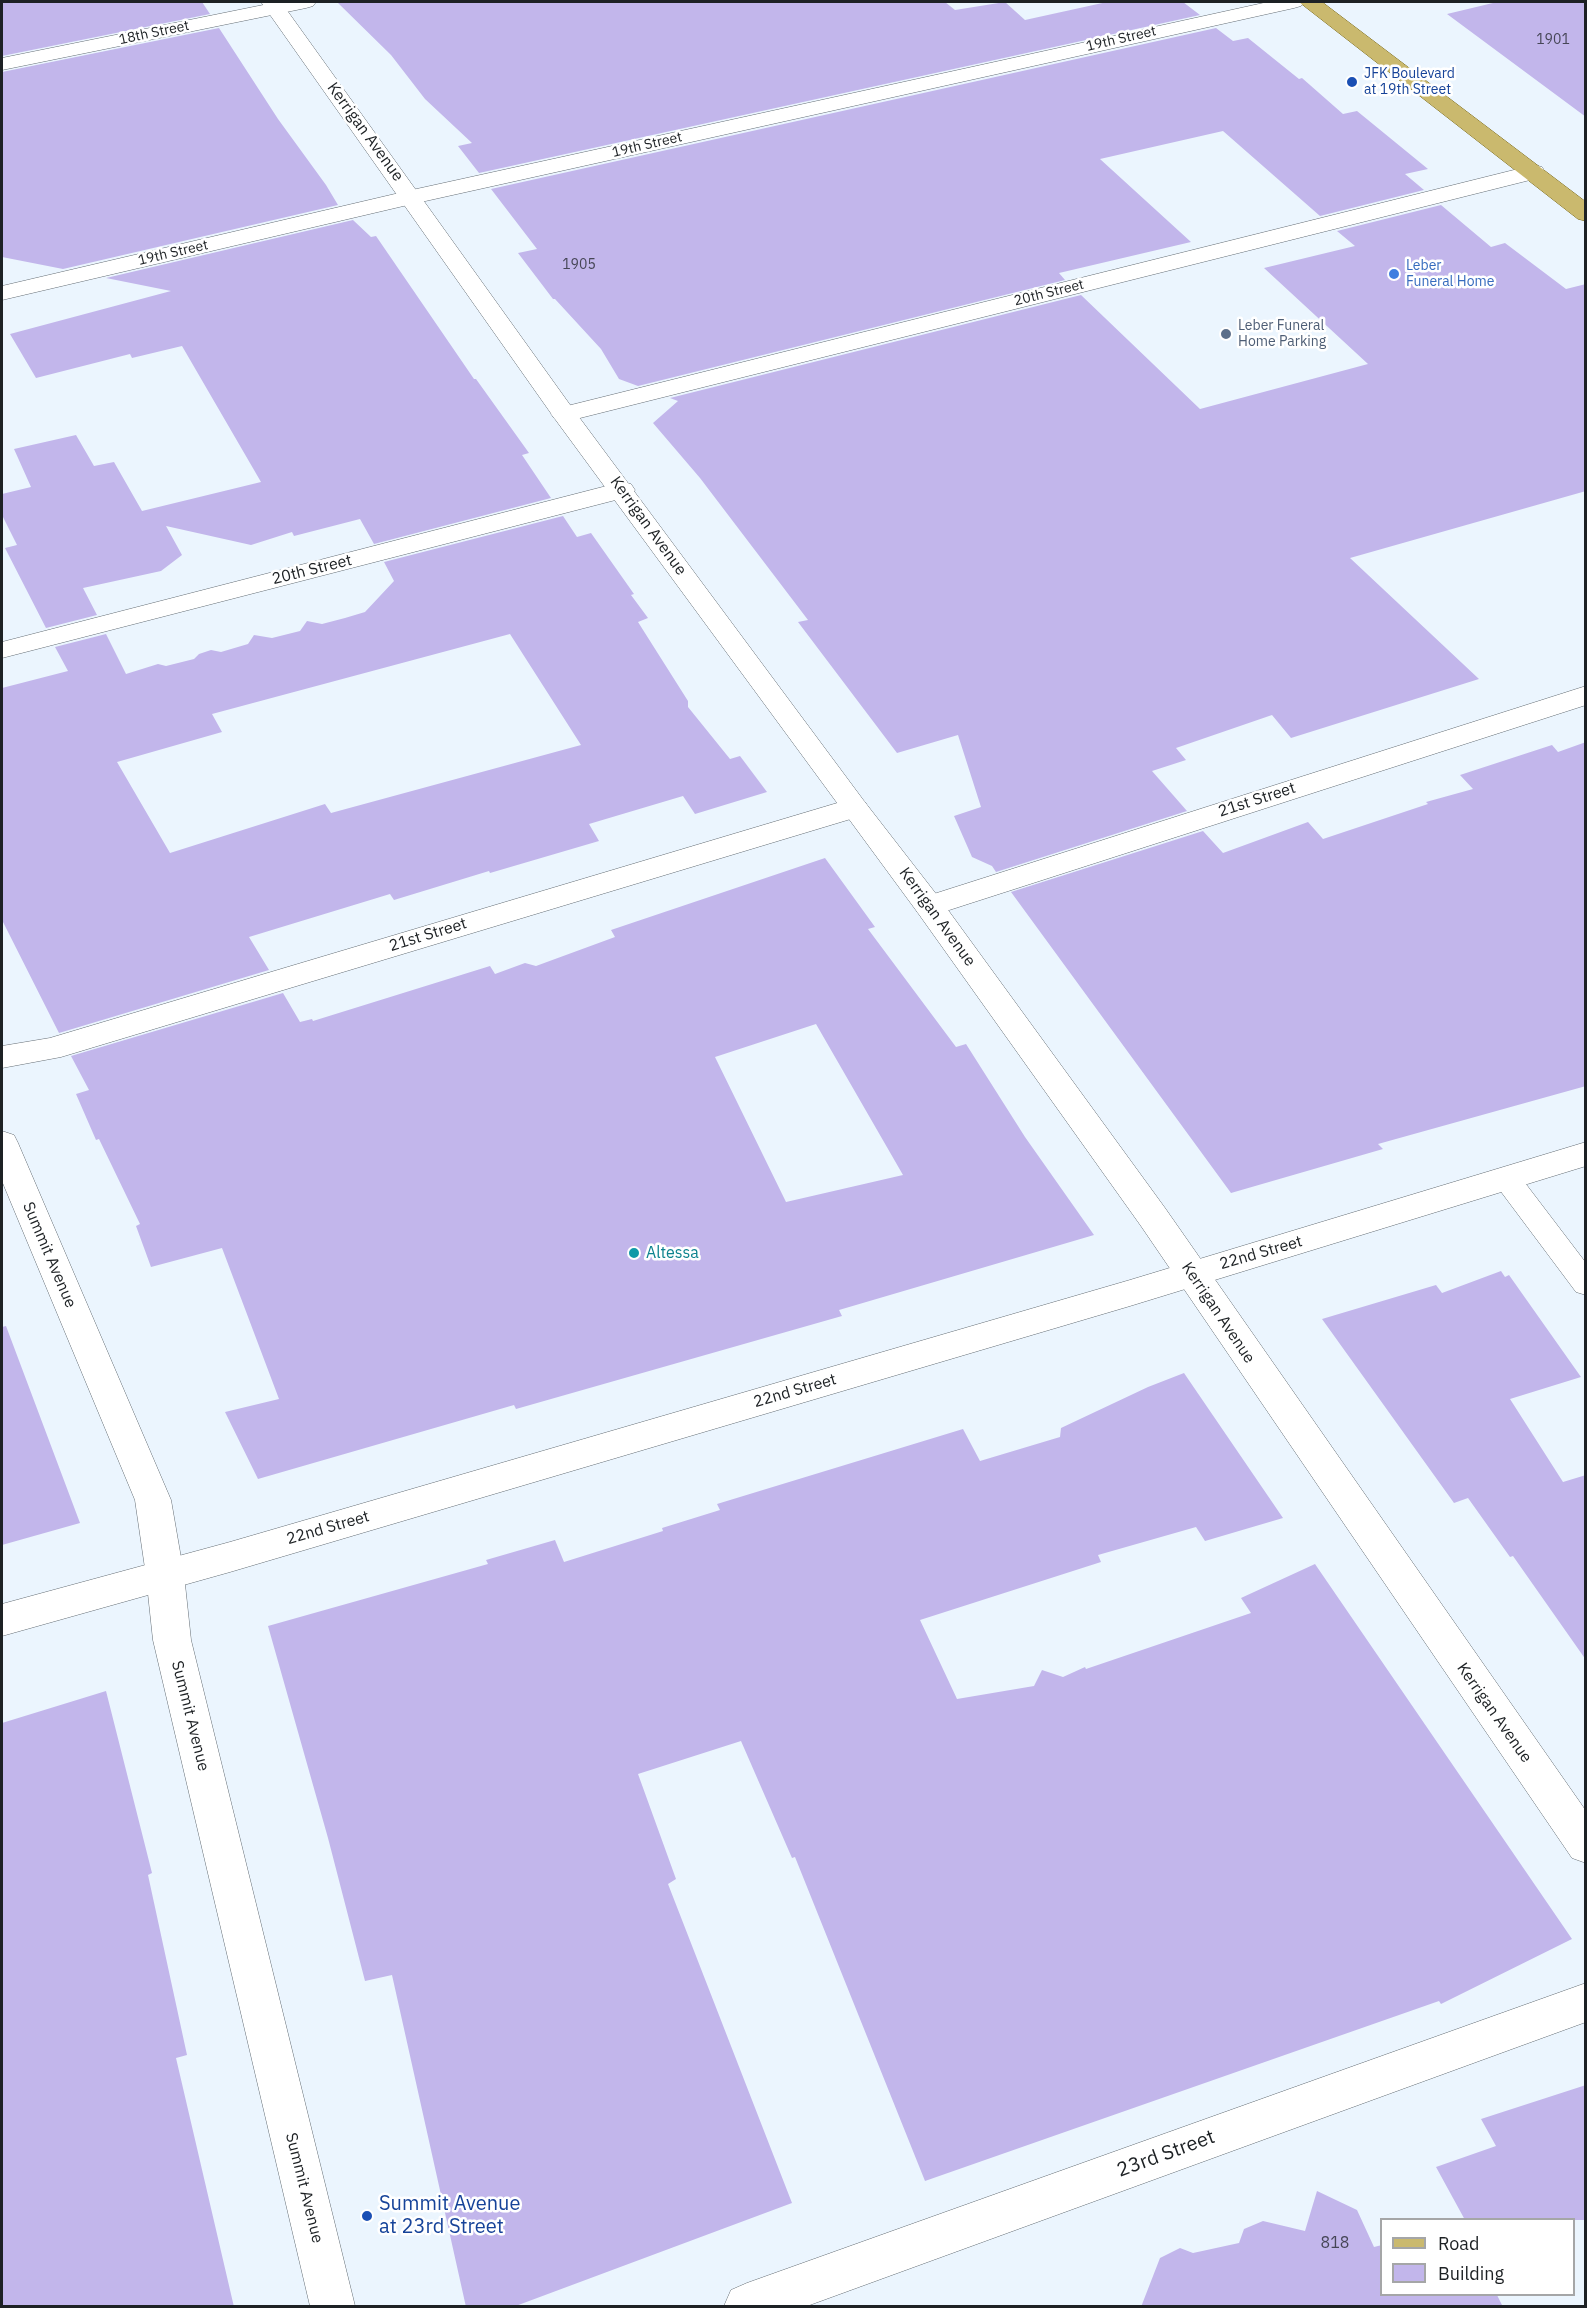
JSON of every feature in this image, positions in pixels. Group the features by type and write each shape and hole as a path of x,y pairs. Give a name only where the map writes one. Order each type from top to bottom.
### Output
{"main road":[{"path":"1309,2 1586,214"}],"street":[{"name":"18th Street","path":"2,64 273,4 306,2"},
{"name":"19th Street","path":"2,293 412,197 1294,2"},
{"name":"Kerrigan Avenue","path":"273,4 564,414 854,808 929,906 1153,1217 1586,1845"},
{"name":"20th Street","path":"564,414 1534,172"},
{"name":"20th Street","path":"2,650 622,490"},
{"name":"21st Street","path":"929,906 1586,695"},
{"name":"21st Street","path":"2,1057 61,1045 854,808"},
{"name":"Summit Avenue","path":"2,1143 153,1500 165,1575 172,1640 333,2307"},
{"name":"22nd Street","path":"2,1620 165,1575 1191,1273 1586,1154"},
{"name":"23rd Street","path":"747,2307 1586,2002"}],"lane":[{"path":"1506,1178 1586,1284"}],"building":[{"path":"2,2 202,2 210,14 2,56"},
{"path":"337,2 945,2 955,10 1005,2 1025,20 1107,2 1183,2 1200,15 479,173 458,146 472,143 425,99 391,55"},
{"path":"1497,2 1586,2 1586,117 1447,14"},
{"path":"219,28 278,119 338,205 63,269 2,257 2,72"},
{"path":"1216,28 1233,41 1248,38 1299,79 1302,78 1343,114 1357,111 1428,169 1405,174 1424,190 1320,216 1223,131 1100,159 1191,242 1059,273 1065,280 638,386 619,379 601,349 553,299 518,253 537,249 491,189"},
{"path":"1441,205 1491,247 1505,243 1566,289 1586,284 1586,491 1350,558 1479,679 1291,738 1272,715 1176,748 1186,760 1152,771 1187,811 996,872 992,866 972,857 954,816 981,807 958,735 897,753 798,622 808,620 700,478 653,423 678,401 670,398 1081,295 1200,409 1368,364 1264,268 1355,246 1337,231"},
{"path":"353,220 371,237 376,236 474,379 529,453 522,455 551,498 374,544 360,519 294,536 292,532 251,545 166,526 182,555 161,571 83,588 97,615 46,628 5,548 17,545 2,515 2,494 31,487 14,449 76,435 94,466 114,462 142,511 261,482 182,346 132,358 130,354 36,378 10,334 171,291 106,278"},
{"path":"563,516 577,537 591,533 634,594 631,595 648,618 638,622 688,701 688,707 730,759 740,756 767,792 695,814 683,796 589,824 599,841 394,900 390,894 249,937 269,970 59,1033 2,920 2,688 68,671 55,647 106,634 126,674 158,664 166,666 194,659 199,654 211,650 221,652 248,644 254,635 272,638 300,631 307,621 322,624 365,612 394,581 384,562","holes":["510,634 581,745 331,813 325,804 170,853 117,762 222,732 212,714"]},
{"path":"1586,742 1586,1086 1378,1144 1383,1149 1231,1193 1011,892 1203,831 1223,853 1308,822 1323,839 1428,804 1426,802 1473,789 1460,775 1552,745 1558,752"},
{"path":"825,858 875,927 868,929 956,1047 966,1044 1025,1137 1094,1235 839,1310 842,1316 516,1409 514,1405 258,1479 225,1412 279,1399 222,1248 151,1267 136,1226 140,1224 99,1139 96,1140 76,1094 89,1090 71,1056 283,993 300,1022 312,1019 313,1021 490,966 495,974 525,963 536,966 615,937 611,930","holes":["816,1024 903,1175 786,1202 715,1057"]},
{"path":"1501,1271 1505,1277 1509,1275 1581,1377 1510,1399 1563,1482 1586,1475 1586,1660 1513,1556 1510,1557 1468,1498 1454,1503 1322,1319 1436,1285 1442,1293"},
{"path":"6,1326 80,1523 2,1545 2,1327"},
{"path":"1184,1373 1283,1518 1205,1541 1196,1527 1098,1555 1101,1562 920,1620 957,1699 1034,1686 1042,1670 1063,1677 1085,1667 1086,1669 1251,1613 1241,1598 1315,1564 1572,1939 1441,2004 1439,2001 925,2181 795,1857 792,1858 741,1741 638,1774 676,1879 668,1884 792,2203 513,2307 466,2307 392,1975 365,1981 328,1838 268,1626 488,1564 486,1560 555,1540 564,1562 663,1531 662,1528 720,1510 717,1504 963,1429 980,1461 1060,1437 1061,1428 1148,1387"},
{"path":"106,1691 152,1873 148,1875 187,2055 176,2058 234,2307 2,2307 2,1723"},
{"path":"1586,2085 1586,2220 1575,2220 1575,2218 1464,2218 1436,2167 1496,2146 1481,2119"},
{"path":"1317,2191 1357,2210 1374,2247 1380,2246 1380,2296 1498,2296 1503,2307 1141,2307 1160,2258 1180,2248 1193,2253 1239,2243 1244,2229 1263,2221 1305,2231"}],"place":[{"name":"JFK Boulevard at 19th Street","path":"1352,82"},
{"name":"Leber Funeral Home","path":"1394,274"},
{"name":"Leber Funeral Home Parking","path":"1226,334"},
{"name":"Altessa","path":"634,1253"},
{"name":"Summit Avenue at 23rd Street","path":"367,2216"}]}
